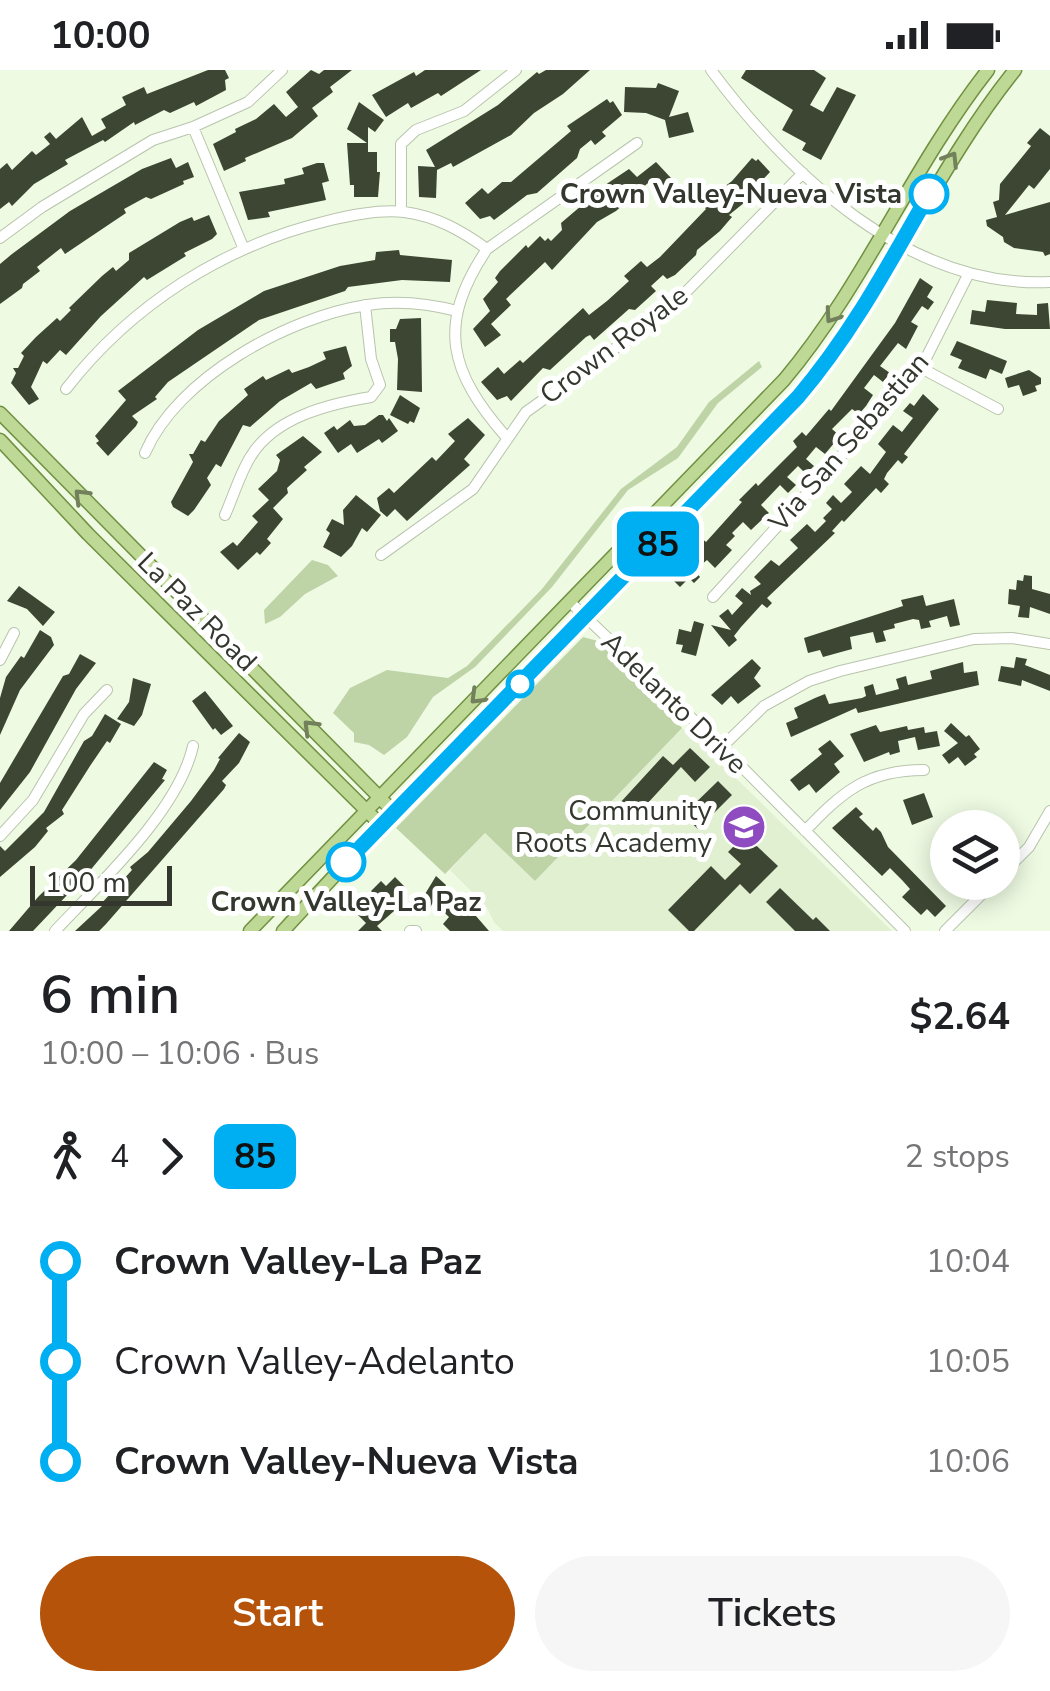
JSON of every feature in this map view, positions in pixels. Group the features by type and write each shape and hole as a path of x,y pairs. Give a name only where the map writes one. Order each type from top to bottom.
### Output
{"main road":[{"path":"250,931 759,408 806,354 849,292 952,117 988,70"},
{"path":"283,931 381,825 738,462 822,368 868,300 968,132 1016,70"},
{"name":"La Paz Road","path":"0,413 394,812"},
{"name":"La Paz Road","path":"0,440 88,534 381,825"}],"street":[{"path":"0,238 153,140 193,128 248,102 282,70"},
{"path":"400,211 401,144 416,130 464,111 516,70"},
{"path":"711,70 741,111 802,173 883,233 968,275 1003,281 1050,282"},
{"path":"193,128 243,247"},
{"path":"507,438 464,381 455,337 458,311 471,273 488,249 637,142"},
{"name":"Crown Royale","path":"382,555 474,490 507,438 542,398 645,327 684,294 802,173"},
{"path":"66,388 122,327 164,295 243,247 291,230 348,216 400,211 461,230 488,249"},
{"name":"Via San Sebastian","path":"713,596 921,368 968,275"},
{"path":"146,453 155,430 180,399 222,367 277,335 364,305 430,304 458,311"},
{"path":"226,514 250,457 281,426 298,416 371,396 377,390 380,385 364,305"},
{"path":"921,368 998,410"},
{"name":"Adelanto Drive","path":"570,602 722,747 905,931"},
{"path":"0,660 14,633"},
{"path":"722,747 764,706 809,681 840,671 974,639 1012,638 1050,644"},
{"path":"0,836 33,800 84,714 107,690"},
{"path":"55,931 176,792 187,772 193,746"},
{"path":"804,831 838,796 858,784 898,770 924,770"},
{"path":"1020,856 1050,810"},
{"path":"945,931 976,900"}],"shaded area":[{"path":"759,361 762,367 718,403 678,458 628,490 552,587 475,667 433,697 407,737 384,755 369,745 354,742 354,733 333,713 350,688 387,670 448,678 467,666 542,589 621,489 677,447 709,402"},
{"path":"312,560 328,565 338,576 305,594 280,617 265,624 264,610"},
{"path":"583,637 598,641 682,728 535,881 485,833 445,874 396,828"},
{"path":"682,728 892,931 503,931 486,906 450,870 485,833 535,881"}],"building":[{"path":"208,70 225,70 229,78 225,80 226,90 196,106 194,102 170,113 164,110 135,125 134,122 105,142 65,160 68,164 34,184 12,206 9,202 0,209 0,169 7,163 12,170 32,151 36,155 50,144 44,137 50,132 56,139 82,117 92,136 106,128 101,119 126,105 122,97 144,87 147,94"},
{"path":"311,70 319,74 324,70 352,70 330,87 333,92 312,108 318,116 292,138 224,171 213,144 274,104 286,117 298,107 286,92"},
{"path":"425,70 481,70 441,96 438,93 411,108 408,103 386,117 372,95"},
{"path":"590,70 511,135 453,167 451,163 437,170 436,198 419,197 418,166 435,167 426,150 498,105 537,72"},
{"path":"746,70 814,70 826,78 810,105 823,112 837,87 856,95 821,160 802,150 806,143 782,130 793,110 741,78"},
{"path":"658,83 679,91 669,117 688,112 694,132 669,138 665,120 646,113 624,112 625,87 656,88"},
{"path":"607,99 613,101 622,115 602,132 606,136 595,145 591,140 580,149 577,158 537,193 527,195 494,220 490,216 480,219 465,203 482,188 488,194 502,182 511,182 571,131 567,126"},
{"path":"359,102 384,120 375,132 368,127 368,152 377,152 380,172 378,197 354,197 354,185 350,185 347,143 367,143 347,129"},
{"path":"1040,128 1050,136 1050,169 1034,189 1029,185 1005,215 1050,202 1050,254 1045,256 1043,252 1014,248 1004,242 987,226 986,220 997,217 993,202 999,200 1000,184 1031,146 1027,143"},
{"path":"171,158 176,168 188,162 194,177 124,209 126,213 65,254 61,248 37,267 40,271 22,288 0,304 0,264 70,211 142,169"},
{"path":"752,158 770,172 752,191 755,194 729,215 732,217 720,231 675,275 667,279 663,275 651,286 656,291 635,310 629,309 594,340 590,335 586,337 550,370 543,368 511,401 507,396 497,400 481,382 498,367 504,374 520,360 523,363 583,308 589,315 607,301 629,281 624,276 641,261 647,267 660,257 706,209 700,203 732,181"},
{"path":"656,162 671,178 668,182 658,192 648,183 597,222 552,270 545,262 506,299 511,305 491,324 501,335 485,347 473,329 490,311 483,299 498,282 495,278 500,271 540,236 551,241 562,230 561,223 608,183 629,169 637,177"},
{"path":"324,163 329,181 322,183 326,200 248,220 239,192 285,184 284,179 304,174 302,168"},
{"path":"209,215 217,234 212,239 184,253 186,256 147,280 144,277 66,355 60,350 47,364 43,361 31,387 39,399 29,405 11,383 16,373 13,368 18,368 24,356 21,353 36,337 57,318 60,321 102,276 129,260 129,253 180,222"},
{"path":"399,250 400,255 452,260 450,282 402,280 348,287 259,320 168,382 157,399 132,416 138,422 136,426 108,456 96,443 99,441 95,436 126,400 118,391 198,330 264,291 340,266 375,260 376,252"},
{"path":"920,278 933,287 927,297 934,302 928,310 922,306 911,322 918,326 906,349 898,343 880,366 890,373 883,382 874,375 864,388 873,395 866,406 859,414 852,409 832,429 840,436 825,454 816,447 806,459 814,466 806,474 798,466 787,477 796,485 788,493 780,485 761,505 769,513 751,530 743,522 732,533 735,536 726,545 732,550 715,568 707,560 699,563 693,568 700,577 694,583 689,578 680,587 669,576 688,557 685,551 699,536 706,542 742,502 739,500 797,447 793,441 802,432 806,436 831,411 895,323"},
{"path":"987,300 1017,303 1016,314 1037,315 1037,304 1048,303 1050,329 970,324 972,310 985,312"},
{"path":"421,318 422,392 397,390 398,359 395,342 390,342 390,329 396,329 400,319"},
{"path":"957,341 1007,361 1002,374 990,369 986,379 958,368 962,360 950,355"},
{"path":"346,346 352,366 343,373 345,379 316,389 311,383 280,401 250,427 243,425 221,467 216,464 207,478 211,485 194,510 188,516 173,507 171,502 193,462 189,454 248,395 244,389 263,376 266,380 289,369 292,373 309,367 326,359 323,352"},
{"path":"1029,370 1041,378 1041,384 1035,386 1037,391 1023,396 1019,385 1008,388 1005,378"},
{"path":"923,394 939,409 904,454 908,457 902,464 898,460 887,473 884,479 889,484 881,493 876,488 842,520 832,531 835,533 767,598 772,603 767,608 762,604 741,627 734,636 737,640 729,647 711,625 731,630 719,616 728,609 732,615 743,603 735,596 742,588 751,595 750,591 761,584 754,577 771,560 779,566 798,548 790,540 807,524 815,532 826,521 823,518 832,509 826,503 833,495 841,503 852,492 844,484 861,466 870,474 886,452 878,444 893,425 902,432 913,418 903,411 910,403 914,406"},
{"path":"400,395 420,408 414,423 390,415"},
{"path":"379,415 387,421 389,418 398,431 382,443 379,439 357,453 351,444 338,453 324,433 334,426 337,430 350,420 354,426 365,425"},
{"path":"468,418 485,435 464,459 470,465 407,521 395,509 387,517 380,511 377,498 389,488 394,493 432,457 436,461 455,441 448,434"},
{"path":"303,436 322,452 304,467 307,470 273,508 283,519 267,539 271,543 238,570 220,552 233,542 237,546 258,522 252,516 269,500 258,489 277,471 280,460 276,455"},
{"path":"356,495 381,515 367,532 362,528 341,557 323,547 330,533 326,530 332,519 344,525 343,510"},
{"path":"1024,575 1032,576 1032,589 1050,594 1050,614 1030,607 1029,618 1018,617 1020,606 1008,604 1009,589 1016,590 1017,580 1023,581"},
{"path":"19,586 55,612 43,626 27,609 7,601"},
{"path":"923,595 926,606 954,599 960,625 950,627 947,616 929,621 931,627 921,629 919,620 913,619 883,631 886,641 876,643 873,632 850,637 852,649 823,657 820,650 808,653 804,638 903,606 901,600"},
{"path":"694,621 704,624 696,656 681,652 683,645 676,644 679,629 691,632"},
{"path":"40,630 51,637 54,645 20,690 0,735 0,698 6,677 21,656 24,658"},
{"path":"80,654 96,663 76,689 30,772 0,810 0,783"},
{"path":"1016,657 1027,659 1025,665 1050,675 1050,691 1022,680 1021,686 998,681 1001,666 1014,668"},
{"path":"752,659 761,668 754,678 761,686 738,704 731,696 722,705 711,695"},
{"path":"963,662 964,673 977,671 979,685 858,713 856,708 791,737 786,723 798,718 794,708 815,698 825,694 829,704 862,698 866,696 864,687 873,684 876,695 899,689 896,679 906,676 908,685 932,679 930,671"},
{"path":"133,678 151,684 142,715 134,726 117,719 129,702"},
{"path":"205,691 233,726 221,735 192,701"},
{"path":"105,714 121,724 110,743 107,741 90,766 62,810 64,814 46,828 48,831 35,847 0,877 0,846 5,851 44,812 84,741 92,736"},
{"path":"951,723 966,737 969,735 980,749 974,754 977,757 965,766 958,757 949,764 942,755 958,743 944,731"},
{"path":"876,725 880,732 907,726 908,730 924,727 925,733 937,731 940,746 918,750 915,737 898,741 900,752 864,762 850,734"},
{"path":"239,733 250,742 239,763 222,781 224,789 99,931 75,931 102,906 132,870 130,867 148,852 191,801"},
{"path":"830,740 844,756 834,764 840,772 816,793 809,784 799,791 790,780 822,754 818,749"},
{"path":"690,748 710,767 695,782 681,767 634,818 619,804 663,756 673,765"},
{"path":"154,762 167,770 162,779 165,780 88,873 33,931 9,931 76,860"},
{"path":"718,781 732,795 698,829 683,815"},
{"path":"924,793 930,818 912,825 903,800"},
{"path":"856,807 863,814 859,817 873,831 876,827 881,832 888,847 930,890 930,900 940,900 946,906 935,917 927,909 921,915 902,897 910,889 890,868 882,876 832,828"},
{"path":"745,835 778,866 750,894 740,884 694,931 689,931 668,910 711,866 725,880 741,864 728,852"},
{"path":"436,876 446,885 443,891 459,906 463,901 489,931 450,931 443,924 449,917 433,902 429,910 419,904"},
{"path":"395,877 405,887 395,897 402,904 377,926 382,931 358,931 366,923 356,913 375,895 371,891 381,881 386,886"},
{"path":"780,888 830,931 795,931 766,902"}],"bus line":[{"name":"85","path":"346,862 798,397 868,300 929,194"}],"place":[{"name":"Crown Valley-Nueva Vista","path":"929,194"},
{"name":"Community Roots Academy","path":"744,827"},
{"name":"Crown Valley-La Paz","path":"346,862"}]}
